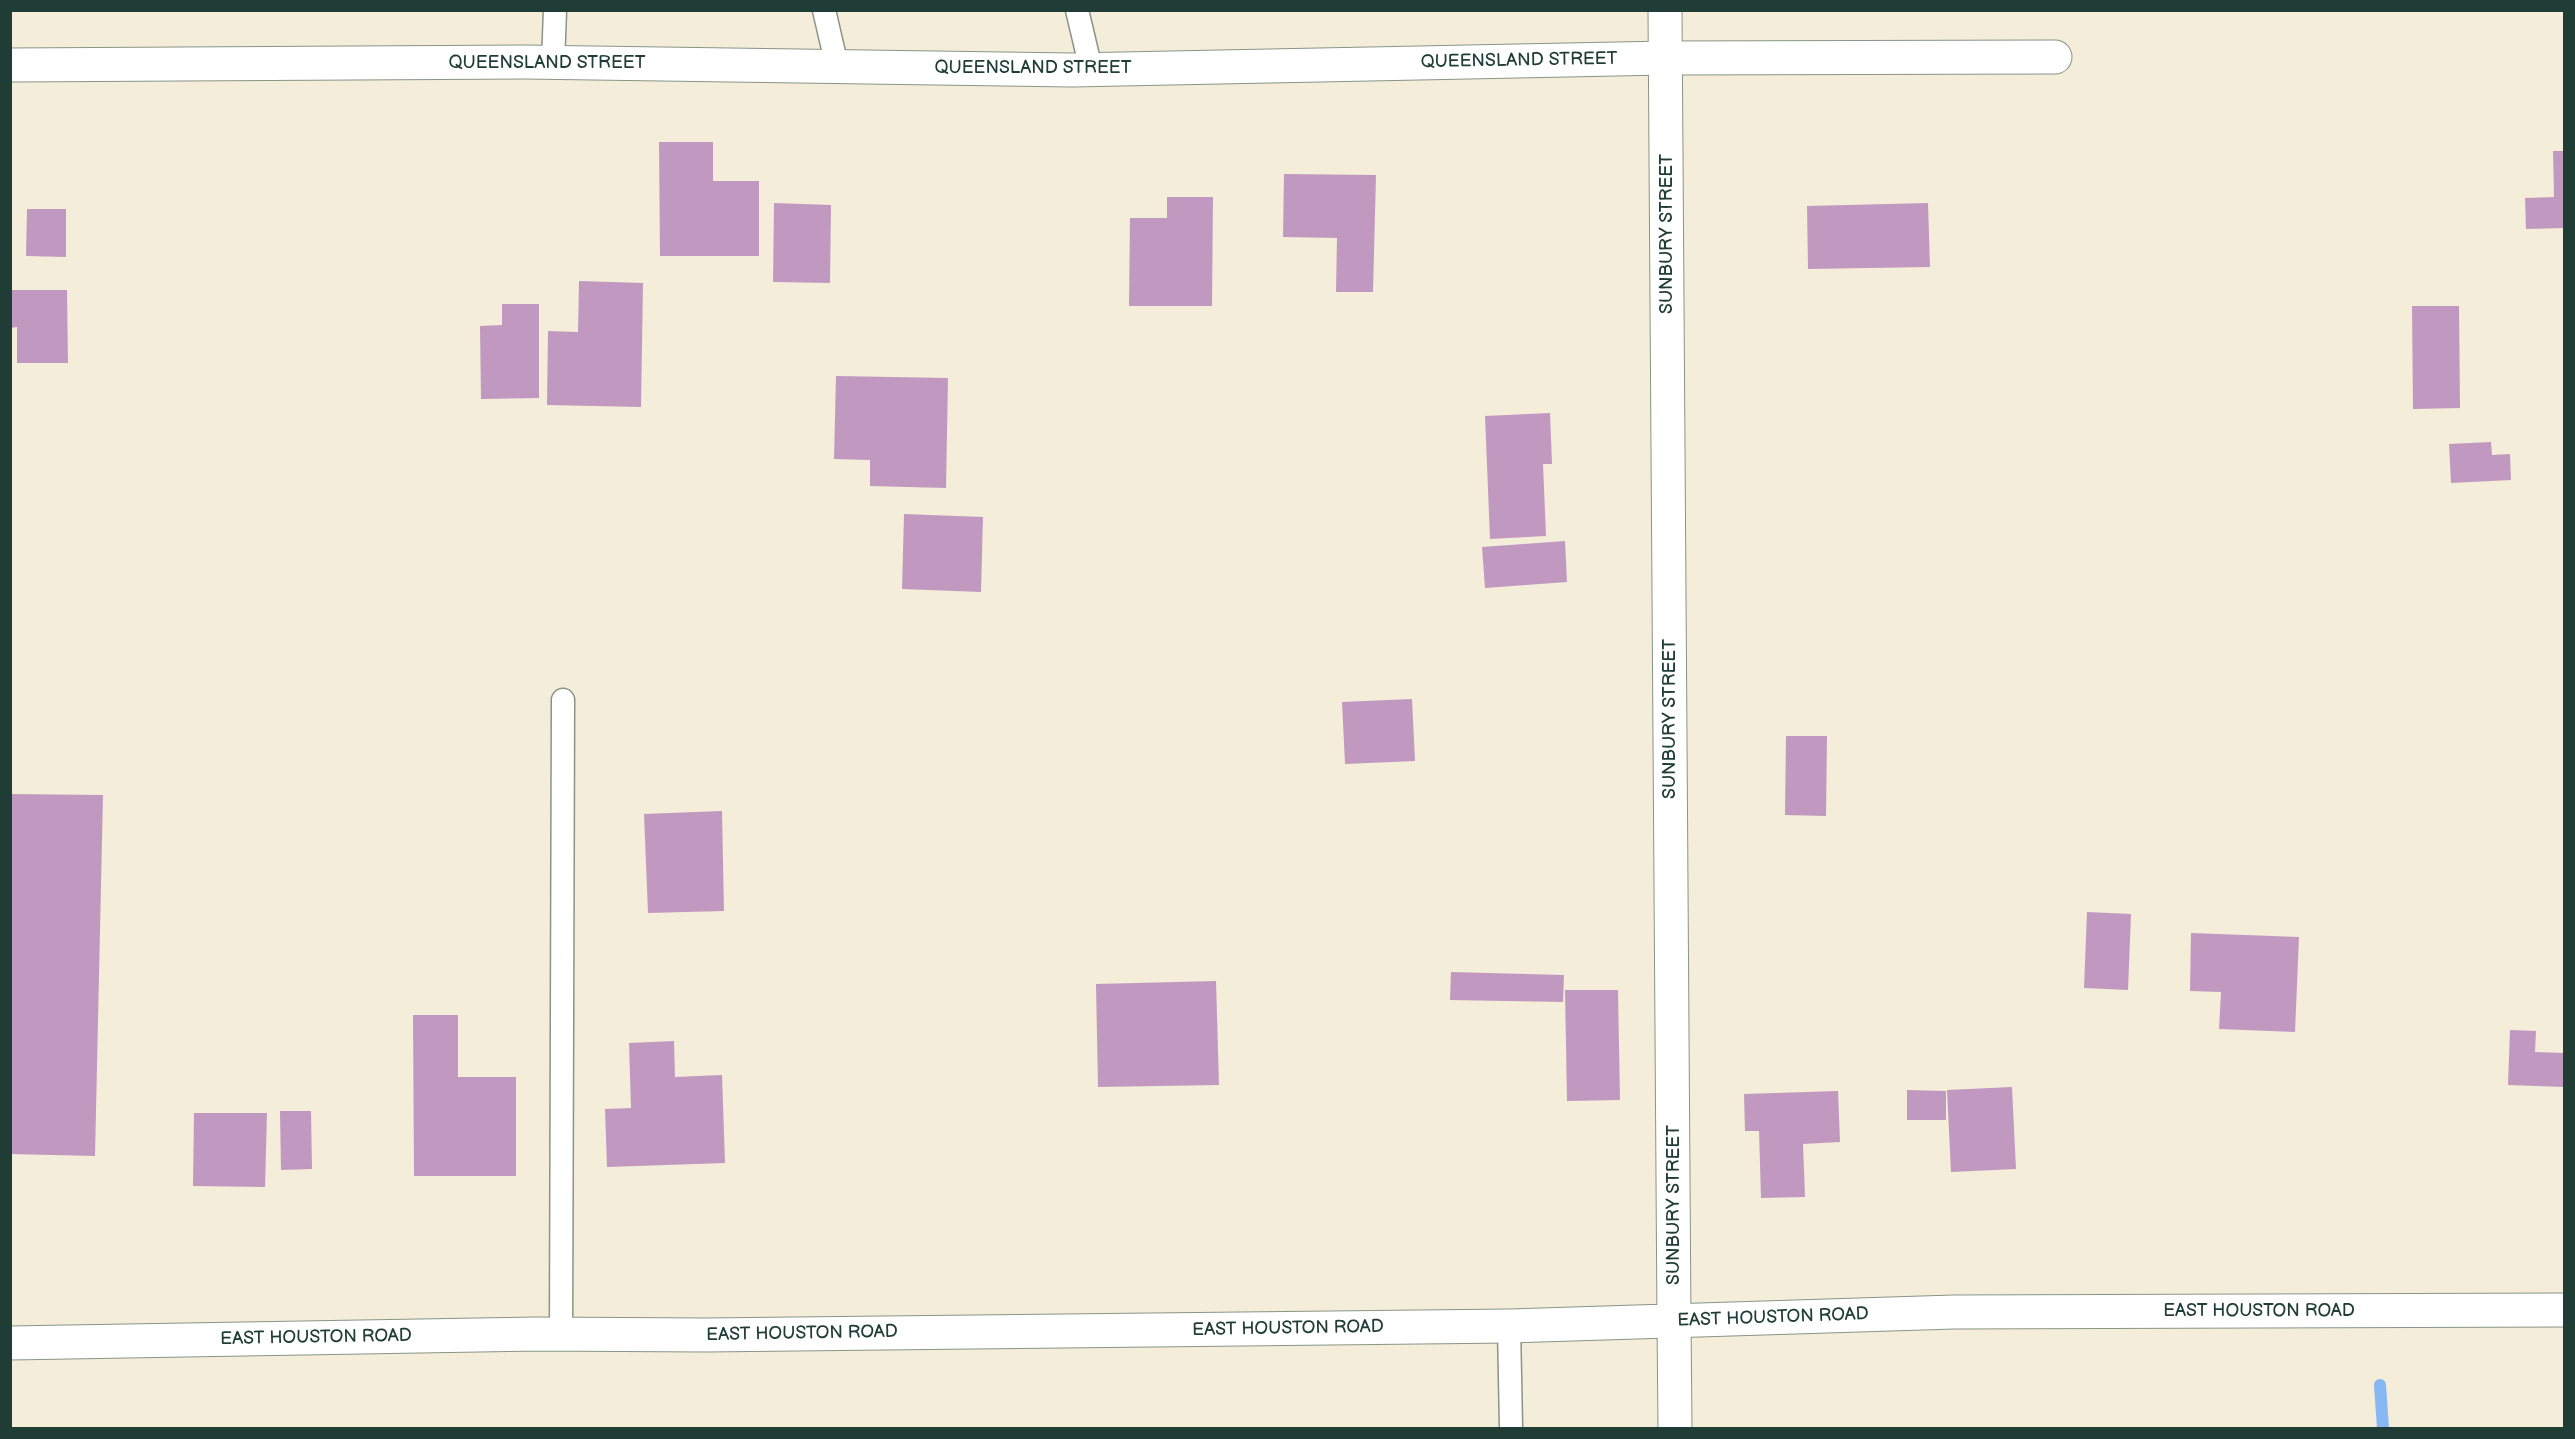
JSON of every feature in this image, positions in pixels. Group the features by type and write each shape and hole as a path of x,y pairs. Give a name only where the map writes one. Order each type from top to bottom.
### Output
{"street":[{"name":"SUNBURY STREET","path":"1665,10 1675,1428"},
{"name":"QUEENSLAND STREET","path":"10,64 553,63 1092,69 1666,58 2055,57"},
{"name":"EAST HOUSTON ROAD","path":"10,1343 561,1334 706,1335 1509,1326 1954,1312 2565,1310"}],"lane":[{"path":"553,63 555,10"},
{"path":"824,10 837,66"},
{"path":"1077,10 1092,69"},
{"path":"561,1334 563,700"},
{"path":"1509,1326 1511,1428"}],"building":[{"path":"659,142 713,142 713,181 759,181 759,256 660,256"},
{"path":"2553,151 2564,151 2564,228 2526,229 2525,198 2554,197"},
{"path":"1284,174 1376,175 1373,292 1336,292 1337,238 1283,237"},
{"path":"1167,197 1213,197 1212,306 1129,306 1130,218 1167,218"},
{"path":"774,203 831,205 830,283 773,282"},
{"path":"1928,203 1930,267 1808,269 1807,206"},
{"path":"27,209 66,209 66,257 26,256"},
{"path":"579,281 643,283 641,407 547,405 548,331 578,332"},
{"path":"10,290 67,290 68,363 17,363 17,327 10,328"},
{"path":"502,304 539,304 539,398 481,399 480,326 502,325"},
{"path":"2412,306 2459,306 2460,408 2413,409"},
{"path":"836,376 948,378 946,488 870,486 870,460 834,459"},
{"path":"1550,413 1552,464 1543,464 1546,536 1490,539 1485,416"},
{"path":"2491,442 2492,455 2510,454 2511,480 2451,483 2449,444"},
{"path":"904,514 983,517 981,592 902,589"},
{"path":"1565,541 1567,582 1485,588 1482,547"},
{"path":"1412,699 1415,761 1345,764 1342,702"},
{"path":"1786,736 1827,736 1826,816 1785,815"},
{"path":"10,794 103,795 95,1156 10,1154"},
{"path":"722,811 724,911 648,913 644,814"},
{"path":"2087,912 2131,914 2128,990 2084,988"},
{"path":"2191,933 2299,937 2295,1032 2219,1029 2221,992 2190,991"},
{"path":"1451,972 1564,975 1563,1002 1450,1000"},
{"path":"1216,981 1219,1085 1098,1087 1096,984"},
{"path":"1565,990 1618,990 1620,1100 1567,1101"},
{"path":"413,1015 458,1015 458,1077 516,1077 516,1176 414,1176"},
{"path":"2510,1030 2536,1031 2535,1052 2564,1053 2564,1087 2508,1085"},
{"path":"674,1041 675,1077 722,1075 725,1163 607,1167 605,1109 631,1108 629,1043"},
{"path":"2012,1087 2016,1169 1951,1172 1947,1090"},
{"path":"1907,1090 1946,1091 1946,1120 1907,1120"},
{"path":"1838,1091 1840,1142 1803,1144 1805,1197 1761,1198 1759,1131 1745,1131 1744,1094"},
{"path":"280,1111 311,1111 312,1169 281,1170"},
{"path":"194,1113 267,1113 265,1187 193,1186"}],"waterway":[{"path":"2380,1385 2383,1428"}]}
